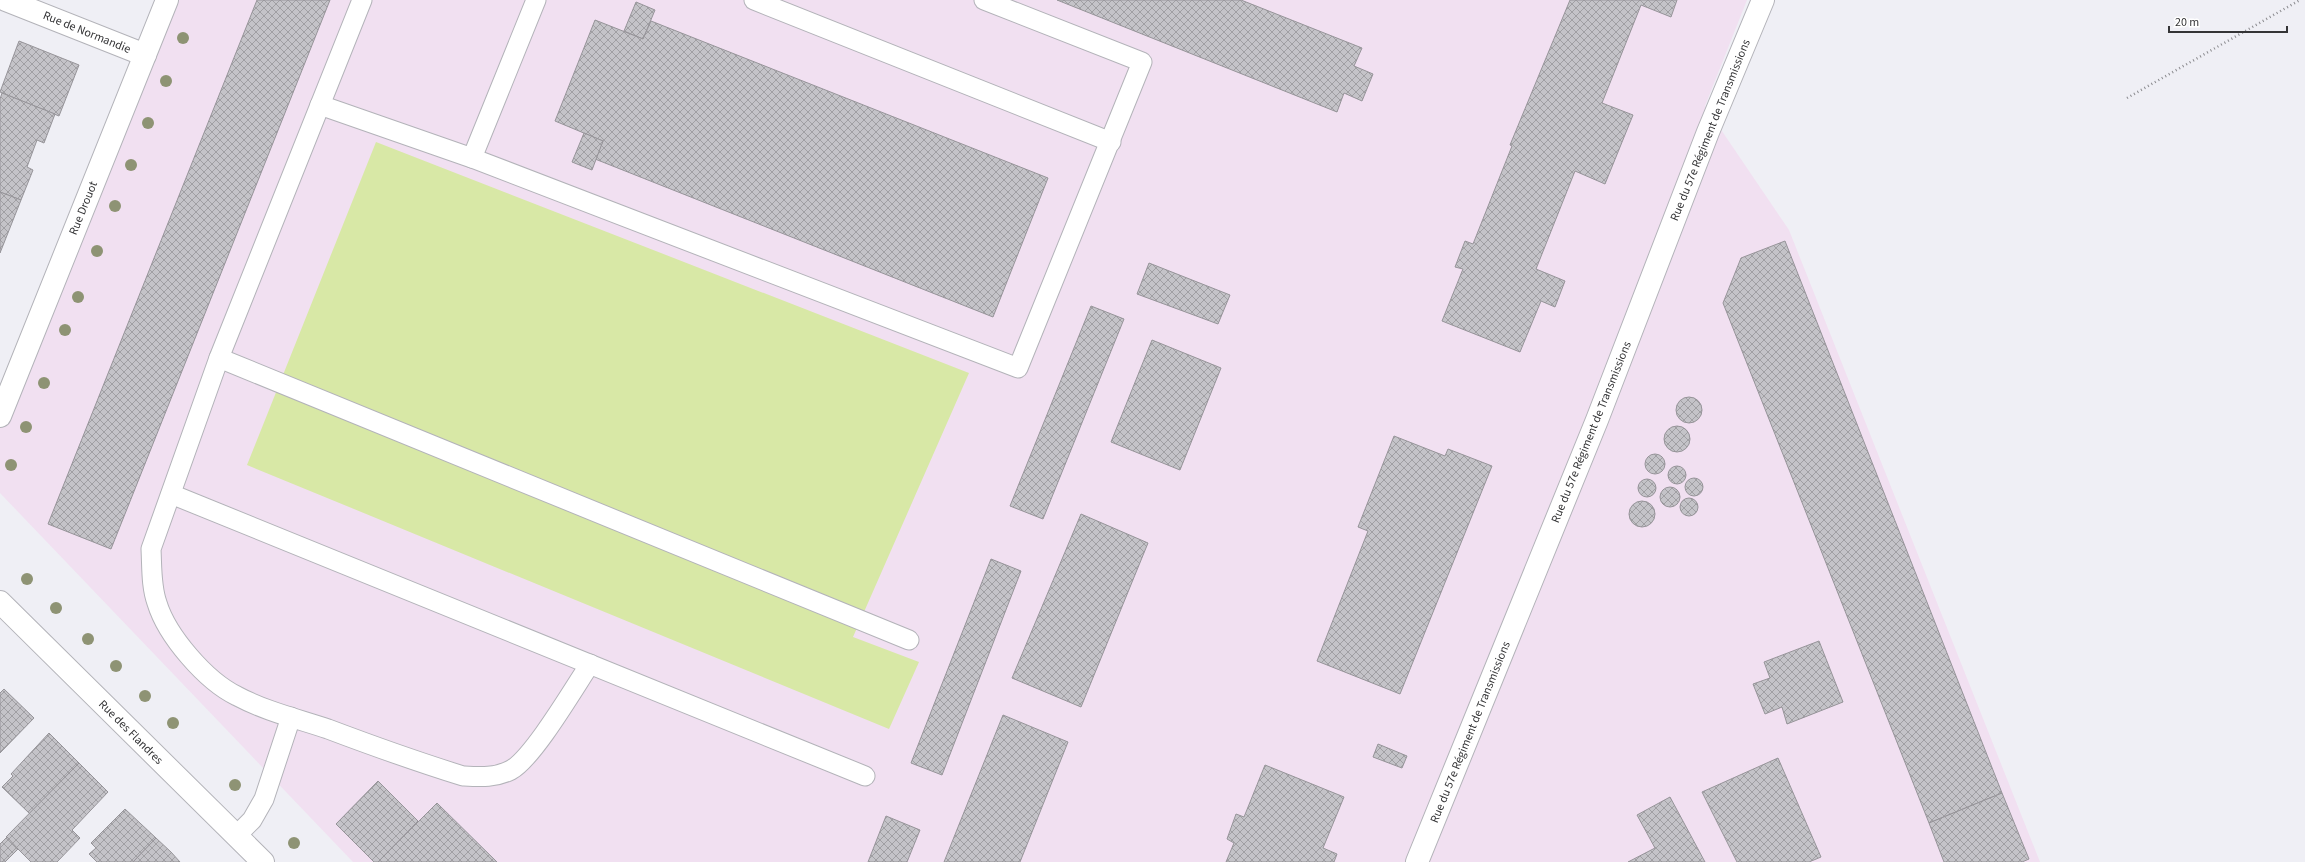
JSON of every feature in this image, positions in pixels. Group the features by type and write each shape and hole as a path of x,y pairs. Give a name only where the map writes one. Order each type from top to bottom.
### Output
{"street":[{"name":"Rue de Normandie","path":"6,0 145,55"},
{"name":"Rue Drouot","path":"0,416 167,0"},
{"name":"Rue du 57e Régiment de Transmissions","path":"1417,862 1597,420 1708,132 1762,0"},
{"name":"Rue des Flandres","path":"0,602 263,862"}],"lane":[{"path":"362,0 219,358 151,549 152,582 157,604 172,632 191,659 211,679 236,696 290,717 463,776 490,778 512,769 535,747 590,664"},
{"path":"472,158 536,0"},
{"path":"754,0 1111,142"},
{"path":"320,105 472,158 1018,368 1111,142 1142,62 984,0"},
{"path":"219,358 909,640"},
{"path":"171,494 865,776"},
{"path":"236,836 252,820 264,799 290,717"}],"path":[{"path":"2127,98 2300,0"}],"shaded area":[{"path":"174,0 1747,0 1705,106 1789,230 2040,862 353,862 0,493 0,419"}],"green space":[{"path":"376,142 969,373 853,637 919,662 889,729 247,465"}],"building":[{"path":"257,0 330,0 111,549 48,524"},
{"path":"1057,0 1241,0 1362,48 1354,66 1373,74 1362,101 1344,93 1337,112"},
{"path":"1570,0 1677,0 1671,17 1641,5 1602,103 1633,115 1605,184 1575,171 1536,269 1565,281 1555,307 1541,301 1520,352 1442,321 1463,269 1455,267 1465,241 1473,244 1512,146 1510,145"},
{"path":"636,2 655,10 643,39 624,31"},
{"path":"595,20 643,39 651,21 1048,178 993,317 595,159 603,141 555,121"},
{"path":"19,41 79,65 59,116 0,92"},
{"path":"2,93 55,114 44,143 37,140 27,167 33,170 21,200 0,192 0,99"},
{"path":"584,133 603,141 592,170 572,162"},
{"path":"0,192 21,200 0,253"},
{"path":"1785,241 2002,793 1929,823 1723,303 1741,258"},
{"path":"1149,263 1230,295 1218,324 1137,294"},
{"path":"1091,306 1124,319 1043,519 1010,506"},
{"path":"1152,340 1221,368 1180,470 1111,442"},
{"path":"1689,397 1698,401 1702,410 1698,419 1689,423 1680,419 1676,410 1680,401"},
{"path":"1677,426 1686,430 1690,439 1686,448 1677,452 1668,448 1664,439 1668,430"},
{"path":"1394,436 1445,456 1448,449 1492,466 1400,694 1317,661 1368,531 1358,527"},
{"path":"1655,454 1662,457 1665,464 1662,471 1655,474 1648,471 1645,464 1648,457"},
{"path":"1677,466 1683,469 1686,475 1683,481 1677,484 1671,481 1668,475 1671,469"},
{"path":"1694,478 1700,481 1703,487 1700,493 1694,496 1688,493 1685,487 1688,481"},
{"path":"1647,479 1653,482 1656,488 1653,494 1647,497 1641,494 1638,488 1641,482"},
{"path":"1670,487 1677,490 1680,497 1677,504 1670,507 1663,504 1660,497 1663,490"},
{"path":"1689,498 1695,501 1698,507 1695,513 1689,516 1683,513 1680,507 1683,501"},
{"path":"1642,501 1651,505 1655,514 1651,523 1642,527 1633,523 1629,514 1633,505"},
{"path":"1081,514 1148,543 1081,707 1012,678"},
{"path":"991,559 1021,571 942,775 911,763"},
{"path":"1819,641 1843,702 1787,724 1782,707 1765,714 1753,684 1770,678 1764,662"},
{"path":"4,689 34,718 0,753 0,693"},
{"path":"1003,715 1068,742 1020,862 944,862"},
{"path":"49,733 79,763 30,814 2,787 13,776 11,774"},
{"path":"1378,744 1407,756 1402,768 1373,757"},
{"path":"1778,758 1821,857 1809,862 1737,862 1702,792"},
{"path":"79,763 108,792 72,830 80,838 57,862 31,862 6,837"},
{"path":"1265,765 1344,797 1323,848 1337,854 1334,862 1226,862 1234,843 1227,839 1236,814 1244,817"},
{"path":"378,781 418,821 378,862 374,862 336,824"},
{"path":"2002,793 2029,859 2022,862 1944,862 1929,823"},
{"path":"1670,797 1705,862 1628,862 1655,848 1637,815"},
{"path":"437,803 497,862 378,862"},
{"path":"125,809 156,838 133,862 97,862 89,854 96,848 91,843"},
{"path":"886,816 920,830 907,862 868,862"},
{"path":"7,837 18,849 5,862 0,862 0,844"},
{"path":"156,838 171,852 180,862 133,862"}]}
